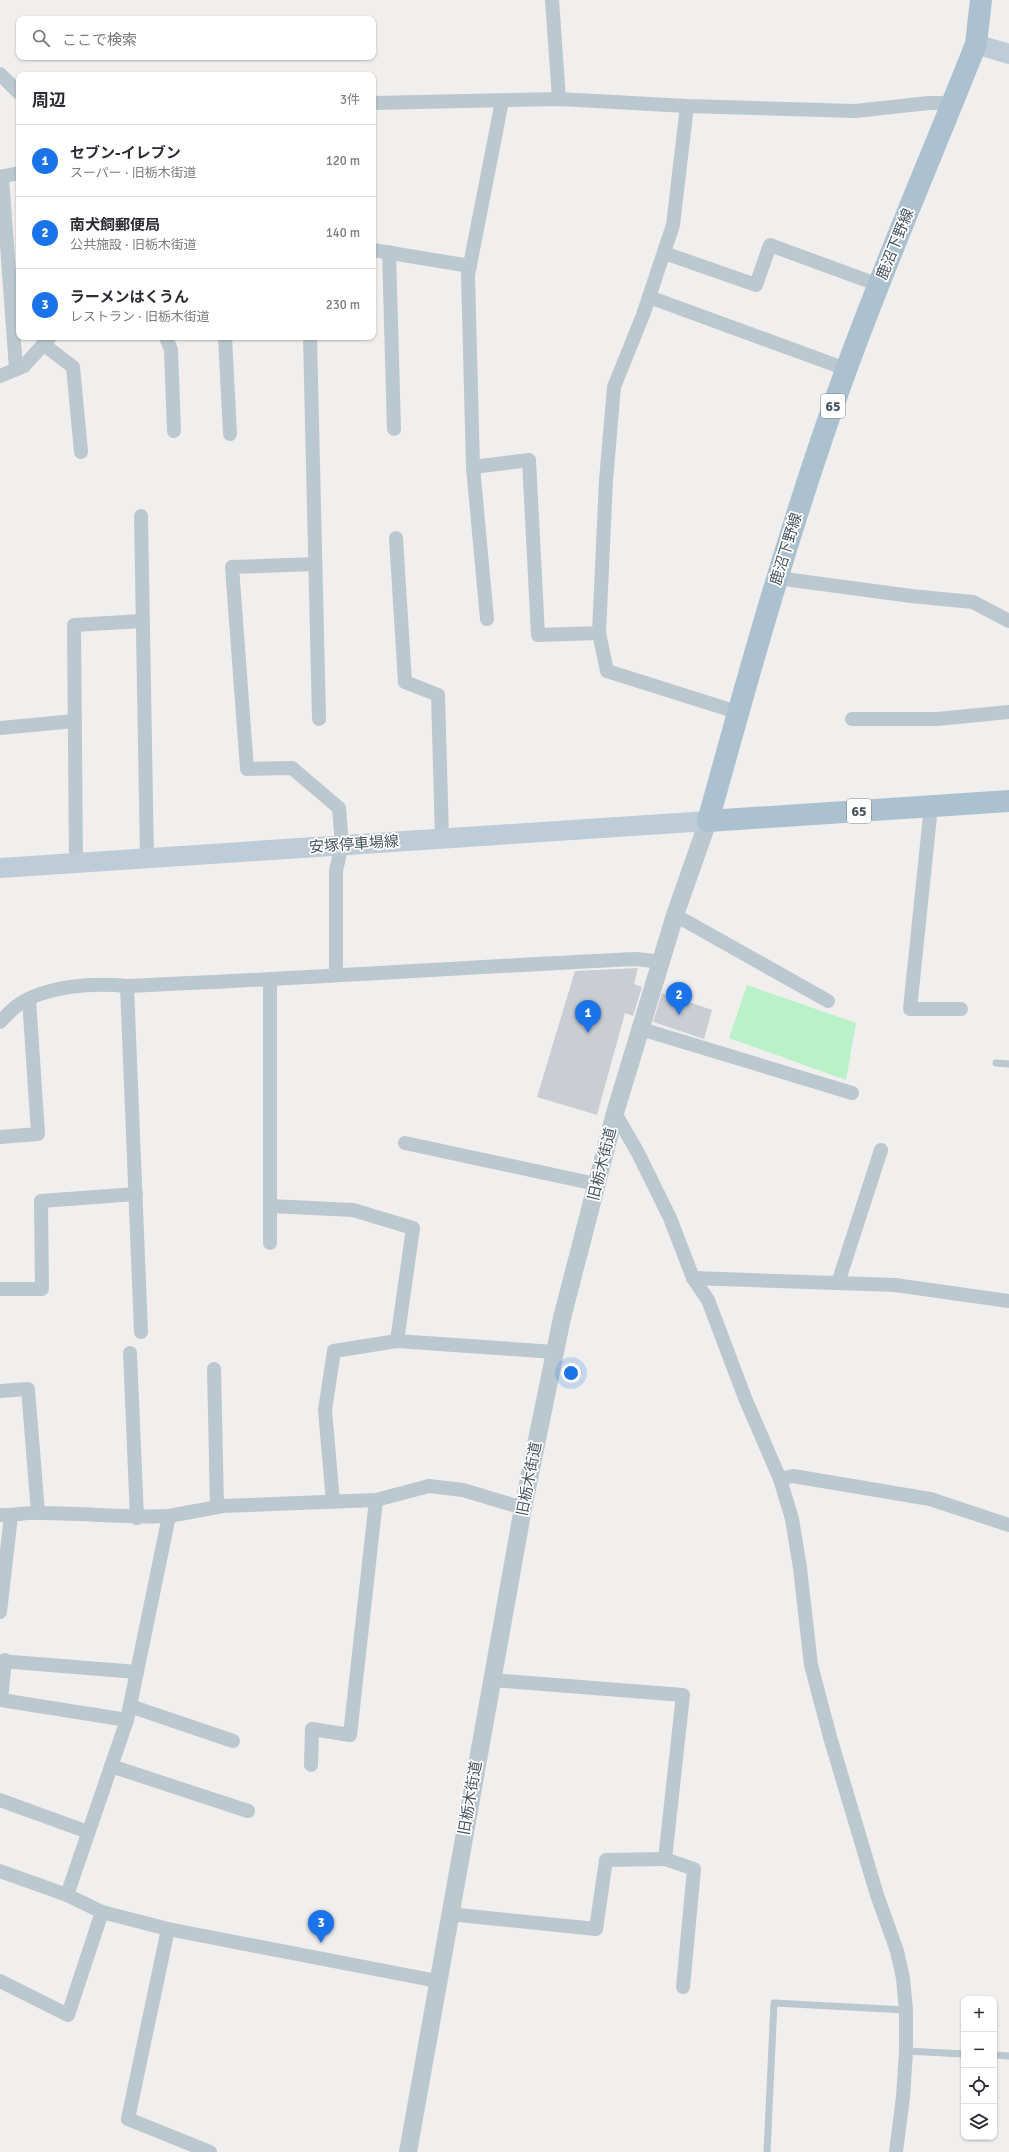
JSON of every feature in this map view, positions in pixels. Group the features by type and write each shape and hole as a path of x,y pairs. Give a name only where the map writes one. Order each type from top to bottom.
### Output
{"main road":[{"name":"鹿沼下野線","path":"708,821 737,712 797,510 846,368 976,44 981,17 981,0"},
{"path":"976,44 1008,56"},
{"name":"65","path":"708,821 1009,801"},
{"name":"安塚停車場線","path":"0,868 708,821"}],"street":[{"path":"552,0 559,99"},
{"path":"0,74 16,90"},
{"path":"376,103 559,99 687,106 855,111 929,104 952,104"},
{"path":"488,619 473,467 468,275 502,101"},
{"path":"687,106 673,225 649,297 614,387 606,480 599,633 607,671 737,712"},
{"path":"16,174 1,177 16,369"},
{"path":"664,253 756,285 770,245 879,285"},
{"path":"376,250 470,266"},
{"path":"389,252 394,429"},
{"path":"649,297 846,368"},
{"path":"167,340 171,350 174,431"},
{"path":"225,340 230,434"},
{"path":"310,340 319,718"},
{"path":"0,376 24,366 47,341 73,367 81,452"},
{"path":"473,467 529,460 538,634 599,633"},
{"path":"141,516 147,858"},
{"path":"396,538 405,682 438,695 442,838"},
{"path":"315,564 232,567 247,769 292,768 339,808 342,845 336,870 336,975"},
{"path":"777,578 911,596 973,602 1009,621"},
{"path":"76,862 74,624 142,621"},
{"path":"852,719 937,718 1009,712"},
{"path":"0,728 75,721"},
{"path":"931,806 910,1009 961,1009"},
{"name":"旧栃木街道","path":"408,2152 437,1981 523,1508 555,1352 615,1113 675,915 708,821"},
{"path":"675,915 828,1000"},
{"path":"0,1022 18,1004 39,994 71,987 103,984 127,986 270,980 336,975 636,959 662,962"},
{"path":"270,980 270,1243"},
{"path":"127,986 141,1332"},
{"path":"0,1137 38,1134 29,999"},
{"path":"641,1029 852,1093"},
{"path":"615,1113 638,1154 670,1218 693,1278 708,1300 745,1398 780,1479 792,1519 800,1568 811,1665 830,1737 875,1887 898,1950 903,1978 906,2010 906,2052 903,2097 896,2152"},
{"path":"405,1143 596,1184"},
{"path":"838,1284 881,1150"},
{"path":"0,1290 42,1290 41,1201 136,1194"},
{"path":"270,1206 353,1210 413,1228 397,1341"},
{"path":"693,1278 895,1285 1009,1301"},
{"path":"333,1502 325,1410 334,1351 397,1341 439,1342 555,1352"},
{"path":"130,1353 137,1518"},
{"path":"214,1369 217,1507"},
{"path":"0,1391 28,1389 38,1513"},
{"path":"780,1479 793,1476 930,1499 1009,1525"},
{"path":"0,1612 6,1515 38,1513 137,1518 169,1516 217,1507 376,1500 429,1486 463,1490 523,1508"},
{"path":"311,1765 312,1729 350,1735 376,1500"},
{"path":"67,1895 127,1720 169,1516"},
{"path":"127,1720 1,1700 2,1661 137,1672"},
{"path":"492,1680 683,1695 665,1859"},
{"path":"130,1706 233,1741"},
{"path":"111,1766 248,1812"},
{"path":"0,1800 88,1832"},
{"path":"449,1914 596,1929 606,1860 665,1859 694,1869 683,1987"},
{"path":"0,1871 67,1895 102,1912 168,1929 437,1981"},
{"path":"0,1981 68,2015 102,1912"},
{"path":"168,1929 128,2119 210,2152"}],"lane":[{"path":"996,1063 1009,1064"},
{"path":"767,2152 774,2003 906,2010"},
{"path":"906,2052 961,2054"},
{"path":"997,2055 1009,2056"}],"green space":[{"path":"747,985 856,1023 846,1080 729,1038"}],"building":[{"path":"638,968 634,984 642,987 633,1016 625,1013 597,1115 537,1097 575,971"},
{"path":"662,993 712,1010 704,1039 653,1022"}],"place":[{"name":"南犬飼郵便局","path":"679,1015"},
{"name":"セブン-イレブン","path":"588,1033"},
{"name":"ラーメンはくうん","path":"321,1943"}]}
